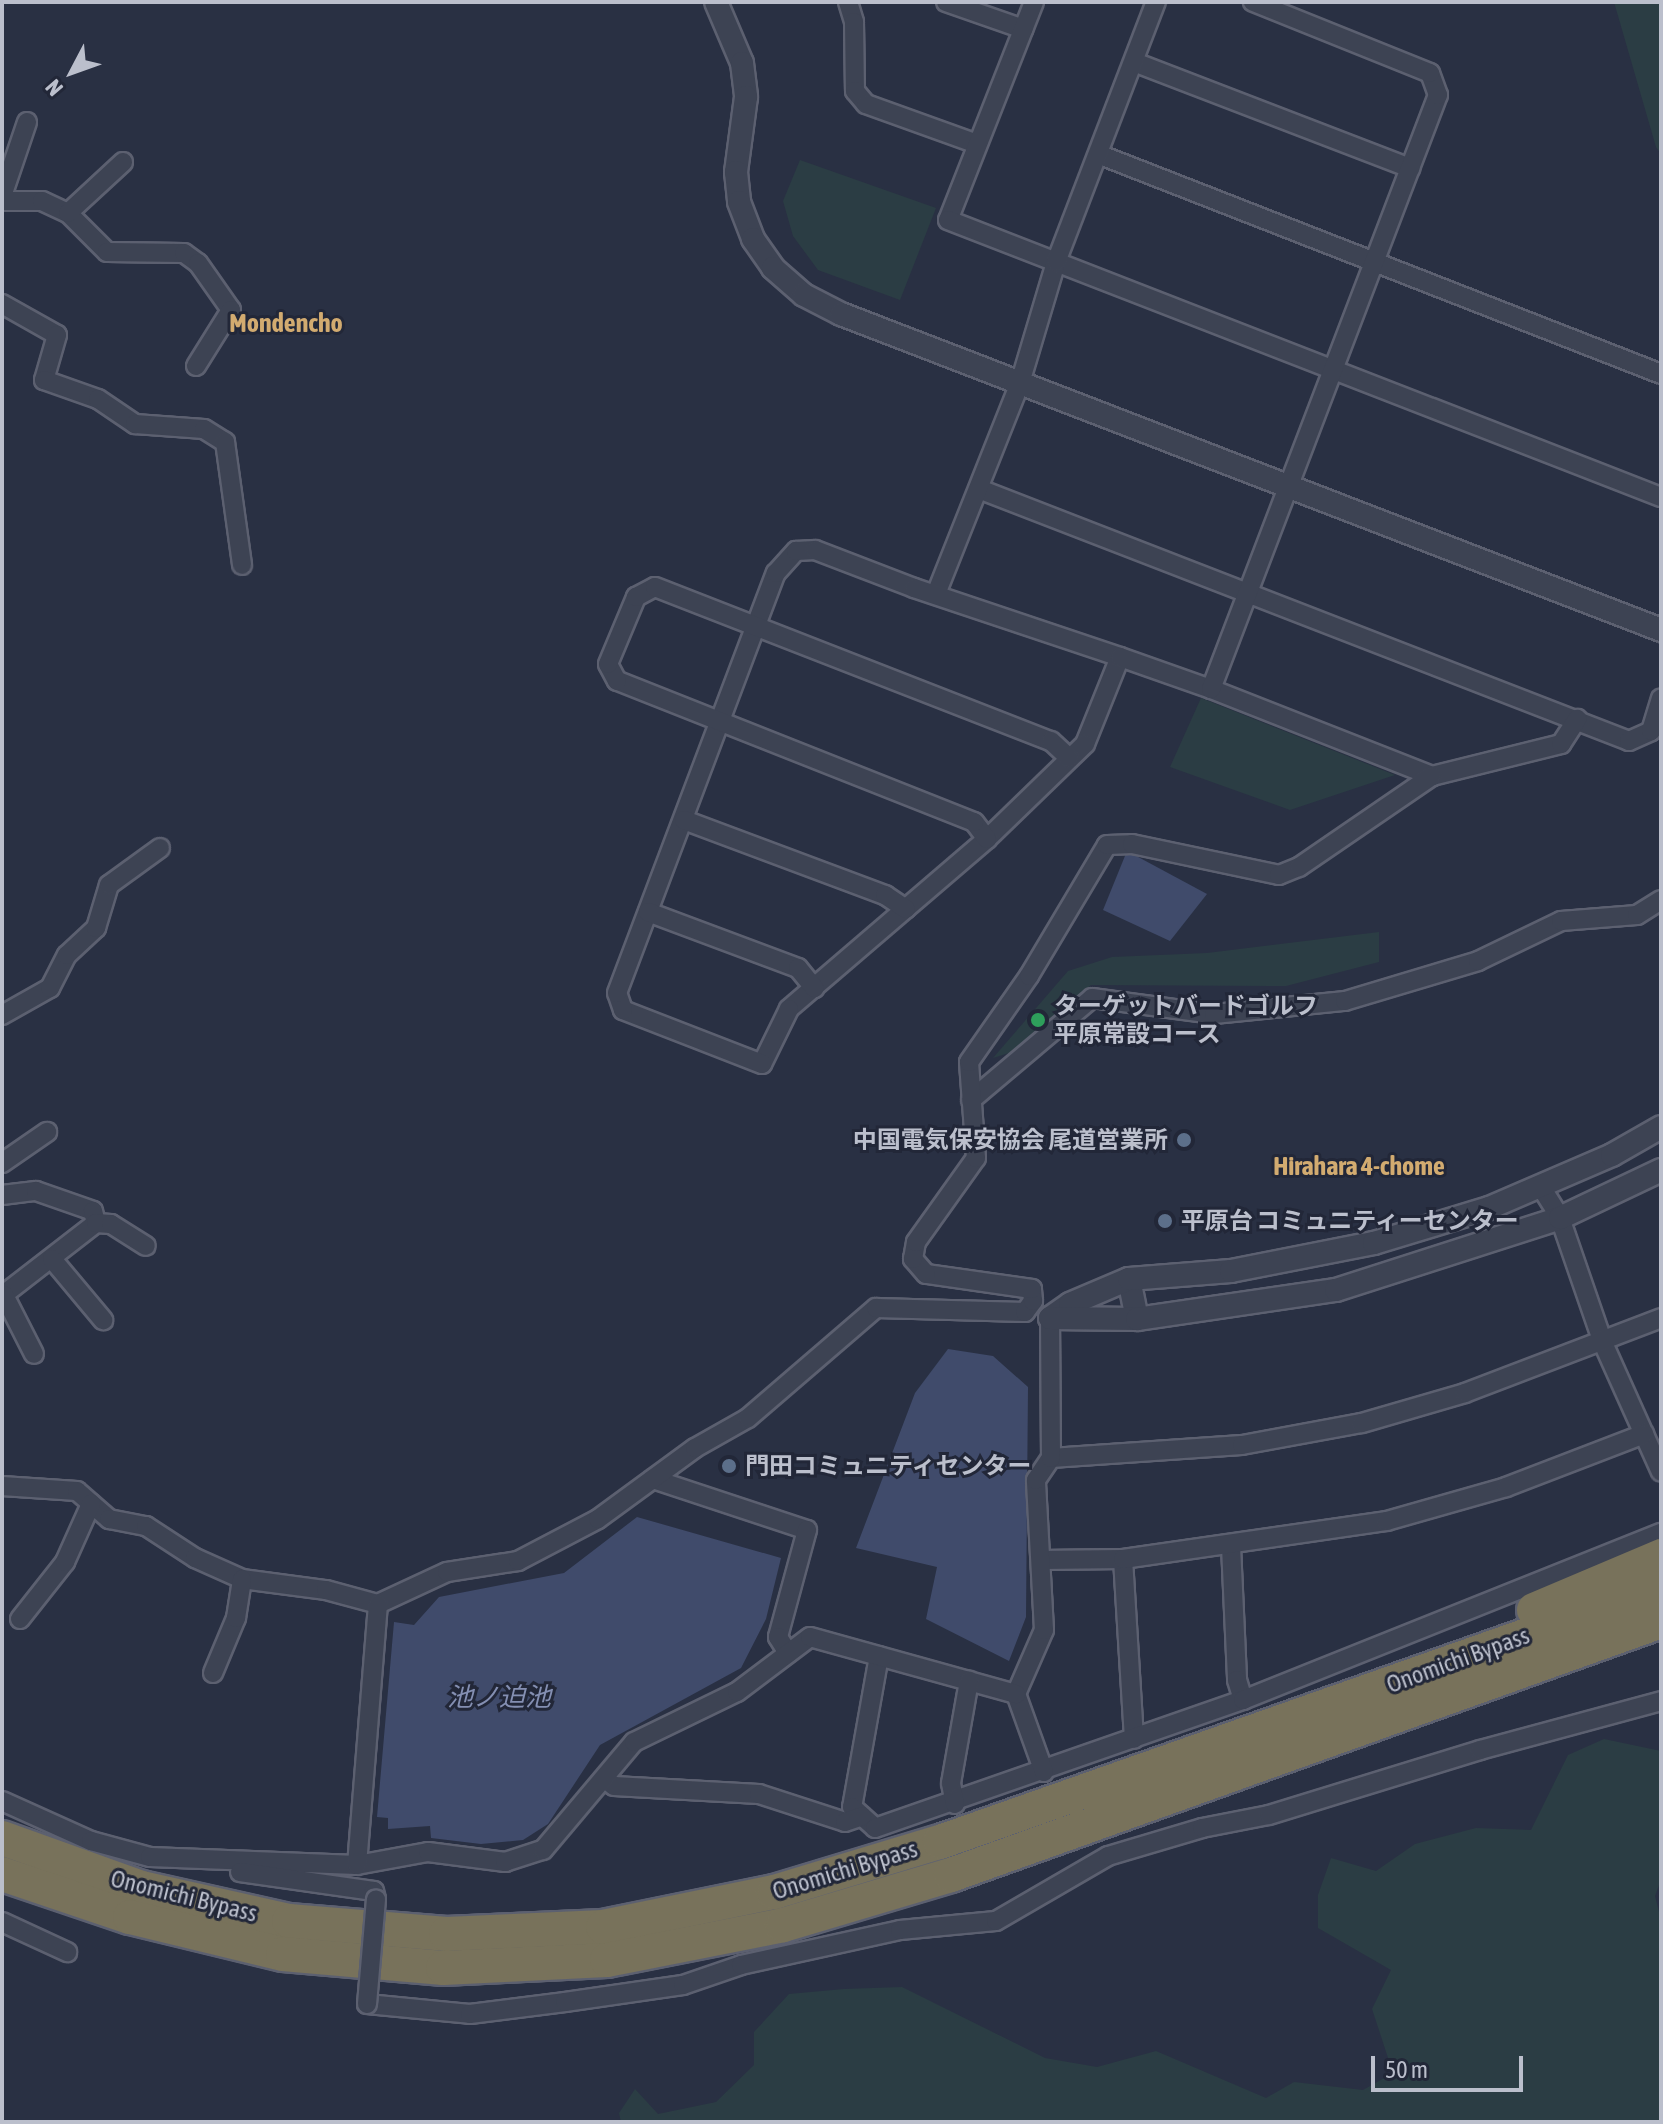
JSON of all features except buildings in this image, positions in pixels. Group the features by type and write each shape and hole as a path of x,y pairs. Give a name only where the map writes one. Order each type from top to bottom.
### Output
{"highway":[{"path":"1195,1755 1661,1556"},
{"name":"Onomichi Bypass","path":"2,1838 142,1888 289,1921 361,1930 521,1935 689,1913 774,1892 1195,1755 1661,1588"},
{"name":"Onomichi Bypass","path":"2,1874 130,1917 283,1954 443,1968 607,1960 783,1925 951,1875 1661,1621"},
{"path":"1444,1697 1661,1642"}],"street":[{"path":"716,2 742,63 746,97 736,172 739,202 753,239 773,268 804,295 841,314 1661,630"},
{"path":"848,2 854,22 855,91 866,104 977,144"},
{"path":"946,2 1023,29"},
{"path":"1034,2 948,220 1661,497"},
{"path":"936,594 1020,383 1056,262 1156,2"},
{"path":"1211,689 1438,95 1430,73 1253,2"},
{"path":"1134,62 1410,168"},
{"path":"27,122 2,198 42,201 68,213 107,252 184,253 198,263 231,310 196,366"},
{"path":"1098,154 1372,265 1661,374"},
{"path":"68,213 123,162"},
{"path":"2,304 57,335 44,380 98,399 135,424 204,429 225,442 242,565"},
{"path":"979,489 1629,741 1651,731 1661,698"},
{"path":"1120,657 1085,744 987,839 789,1009 762,1064 623,1010 617,993 776,573 796,551 815,550 936,594 1120,657 1211,689 1432,776"},
{"path":"987,839 974,822 617,681 608,664 636,597 655,587 1051,741 1069,758"},
{"path":"2,1486 77,1491 109,1519 154,1530 195,1558 242,1579 326,1590 378,1604 447,1572 518,1561 598,1519 653,1479 748,1418 876,1308 1025,1312 1033,1301 1032,1289 926,1274 913,1259 916,1242 976,1158 969,1062 1029,976 1107,845 1132,844 1279,875 1322,852 1410,787 1432,776 1561,744 1577,719"},
{"path":"684,820 885,895 906,909"},
{"path":"2,1015 50,988 67,955 96,928 109,885 160,848"},
{"path":"971,1100 1092,998 1214,1014 1345,1001 1478,961 1561,921 1637,915 1661,900"},
{"path":"648,912 798,968 814,988"},
{"path":"1050,1318 1070,1304 1129,1279 1231,1271 1374,1243 1541,1187 1661,1127"},
{"path":"2,1163 47,1132"},
{"path":"1050,1318 1137,1319 1336,1290 1560,1218 1661,1170"},
{"path":"1541,1187 1560,1218 1603,1343 1661,1472"},
{"path":"2,1195 36,1191 93,1211 96,1223"},
{"path":"34,1354 3,1296 96,1223 111,1224 146,1246"},
{"path":"52,1259 103,1320"},
{"path":"1129,1279 1137,1319"},
{"path":"1044,1772 1016,1694 1044,1630 1036,1480 1051,1458 1050,1318"},
{"path":"1051,1458 1242,1445 1362,1423 1603,1343 1661,1318"},
{"path":"1041,1560 1123,1559 1231,1546 1387,1521 1506,1487 1644,1434"},
{"path":"653,1479 807,1530 778,1637 788,1653"},
{"path":"20,1619 65,1562 91,1504"},
{"path":"879,1656 852,1807 875,1828 955,1804 1243,1700 1661,1533"},
{"path":"1231,1546 1237,1680 1243,1700"},
{"path":"1123,1559 1134,1739"},
{"path":"213,1673 236,1618 242,1579"},
{"path":"357,1865 378,1604"},
{"path":"2,1801 91,1841 150,1857 357,1865 428,1852 505,1862 543,1850 634,1742 737,1692 810,1637 1016,1694"},
{"path":"955,1804 951,1783 969,1681"},
{"path":"210,1861 215,1869 374,1891 376,1899 367,2004 470,2014 683,1985 741,1965 900,1930 996,1921 1108,1856 1202,1828 1269,1815 1480,1750 1661,1701"},
{"path":"605,1779 614,1786 759,1794 845,1822 862,1816"},
{"path":"2,1922 67,1952"}],"shaded area":[{"path":"1614,2 1661,2 1661,154 1656,147"},
{"path":"800,160 936,208 900,300 818,270 793,236 783,201"},
{"path":"1201,698 1395,775 1290,810 1170,767"},
{"name":"ターゲットバードゴルフ 平原常設コース","path":"1379,932 1379,962 1286,986 1091,985 1012,1052 993,1058 1068,971 1112,957 1207,953"},
{"path":"1604,1739 1661,1751 1661,1880 1655,1896 1661,1920 1661,2122 621,2122 619,2113 635,2089 658,2114 716,2102 754,2065 754,2032 789,1994 844,1989 902,1987 1045,2058 1097,2067 1156,2051 1266,2098 1294,2082 1363,2090 1393,2073 1372,2009 1391,1970 1318,1928 1318,1895 1331,1858 1376,1871 1415,1844 1476,1828 1531,1830 1568,1755"}],"water":[{"path":"1127,851 1207,894 1170,941 1103,910"},
{"path":"948,1349 993,1356 1028,1387 1026,1617 1009,1661 926,1619 937,1567 856,1548 915,1393"},
{"name":"池ノ迫池","path":"637,1517 781,1558 766,1619 741,1668 600,1745 548,1824 523,1840 481,1844 431,1838 430,1826 388,1829 388,1818 377,1817 394,1622 414,1625 439,1597 564,1573"}],"place":[{"name":"ターゲットバードゴルフ 平原常設コース","path":"1038,1020"},
{"name":"中国電気保安協会 尾道営業所","path":"1184,1140"},
{"name":"平原台 コミュニティーセンター","path":"1165,1221"},
{"name":"門田コミュニティセンター","path":"729,1466"}],"district":[{"name":"Mondencho","path":"286,324"},
{"name":"Hirahara 4-chome","path":"1359,1167"}]}
